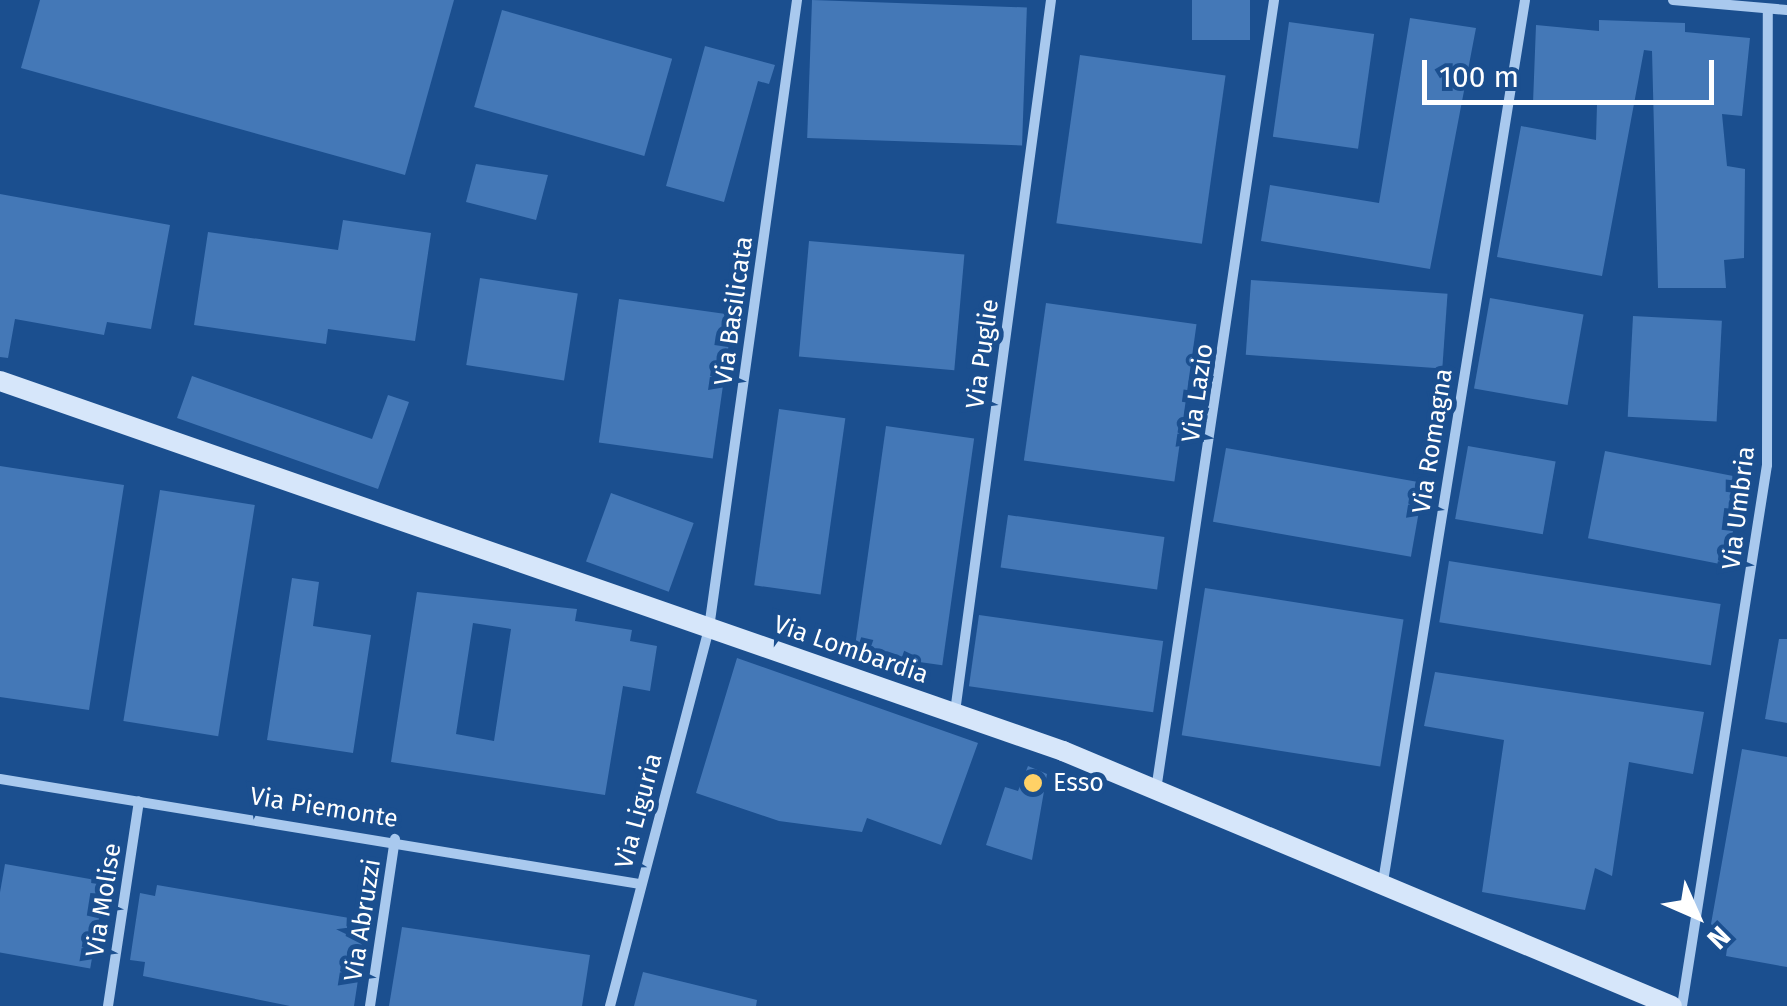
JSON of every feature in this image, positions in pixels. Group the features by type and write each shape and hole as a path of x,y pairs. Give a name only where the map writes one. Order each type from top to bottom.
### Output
{"street":[{"name":"Via Basilicata","path":"709,628 796,0"},
{"name":"Via Puglie","path":"955,712 1052,0"},
{"name":"Via Lazio","path":"1156,791 1274,0"},
{"name":"Via Romagna","path":"1382,889 1525,0"},
{"path":"1673,0 1787,10"},
{"name":"Via Umbria","path":"1682,1006 1762,514 1772,331 1768,9"},
{"path":"1772,331 1787,333"},
{"name":"Via Lombardia","path":"0,381 955,712 1156,791 1382,889 1672,1006"},
{"name":"Via Liguria","path":"610,1006 709,628"},
{"name":"Via Piemonte","path":"0,779 396,839 640,884"},
{"name":"Via Molise","path":"108,1006 140,801"},
{"name":"Via Abruzzi","path":"370,1006 396,839"}],"building":[{"path":"40,0 454,0 405,175 21,68"},
{"path":"812,0 1027,8 1022,145 807,138"},
{"path":"1192,0 1250,0 1250,40 1192,40"},
{"path":"502,10 672,59 644,156 474,107"},
{"path":"1410,18 1476,28 1430,269 1261,241 1270,185 1379,203"},
{"path":"1599,20 1685,23 1685,32 1750,38 1742,116 1722,114 1727,166 1745,169 1744,258 1724,260 1726,288 1658,288 1652,51 1644,50 1602,276 1497,257 1521,126 1596,140 1597,104 1533,103 1536,25 1599,31"},
{"path":"1289,22 1374,34 1358,149 1273,137"},
{"path":"705,46 775,65 769,84 758,81 724,202 666,186"},
{"path":"1080,55 1226,75 1202,244 1056,223"},
{"path":"476,164 548,175 536,220 466,202"},
{"path":"0,194 170,225 151,329 107,322 104,335 15,319 8,358 0,357"},
{"path":"343,220 431,233 415,341 328,329 326,344 194,325 208,232 338,250"},
{"path":"809,241 964,255 954,370 799,357"},
{"path":"480,278 578,293 564,380 466,365"},
{"path":"1251,280 1448,294 1442,369 1246,355"},
{"path":"1490,298 1584,314 1568,405 1474,389"},
{"path":"619,299 733,315 713,459 599,443"},
{"path":"1046,303 1197,324 1174,482 1024,460"},
{"path":"1633,316 1722,321 1717,422 1628,417"},
{"path":"192,376 372,439 388,395 409,402 378,489 177,418"},
{"path":"779,409 845,418 821,595 754,585"},
{"path":"886,426 974,438 942,665 854,653"},
{"path":"1468,446 1556,461 1543,534 1455,519"},
{"path":"1226,448 1424,483 1411,557 1213,522"},
{"path":"1605,451 1743,478 1726,565 1588,538"},
{"path":"0,466 124,485 89,710 0,697"},
{"path":"160,490 255,505 218,736 123,721"},
{"path":"611,493 694,523 669,592 586,562"},
{"path":"1008,515 1164,537 1157,589 1001,567"},
{"path":"1449,561 1721,604 1711,665 1439,622"},
{"path":"292,578 319,582 313,626 371,635 353,753 267,740"},
{"path":"1205,588 1404,619 1380,767 1182,735"},
{"path":"417,592 577,609 575,621 632,630 630,641 657,646 650,691 623,686 605,795 391,762","holes":["473,623 511,629 494,741 456,734"]},
{"path":"979,615 1163,641 1153,712 969,686"},
{"path":"1779,639 1787,639 1787,723 1765,719"},
{"path":"737,658 978,743 941,845 867,818 862,832 779,821 696,793"},
{"path":"1435,672 1704,712 1693,774 1629,762 1612,876 1595,868 1585,910 1482,892 1504,740 1424,726"},
{"path":"1742,749 1787,757 1787,967 1726,956 1728,941 1711,924"},
{"path":"1028,766 1047,774 1032,860 986,845 1005,787 1018,791"},
{"path":"5,864 105,882 90,968 0,952 0,892"},
{"path":"157,885 367,921 354,1006 290,1006 143,976 145,962 130,960 140,893 155,896"},
{"path":"402,927 590,955 582,1006 389,1006"},
{"path":"643,972 757,1000 756,1006 634,1006"}],"place":[{"name":"Esso","path":"1033,783"}]}
